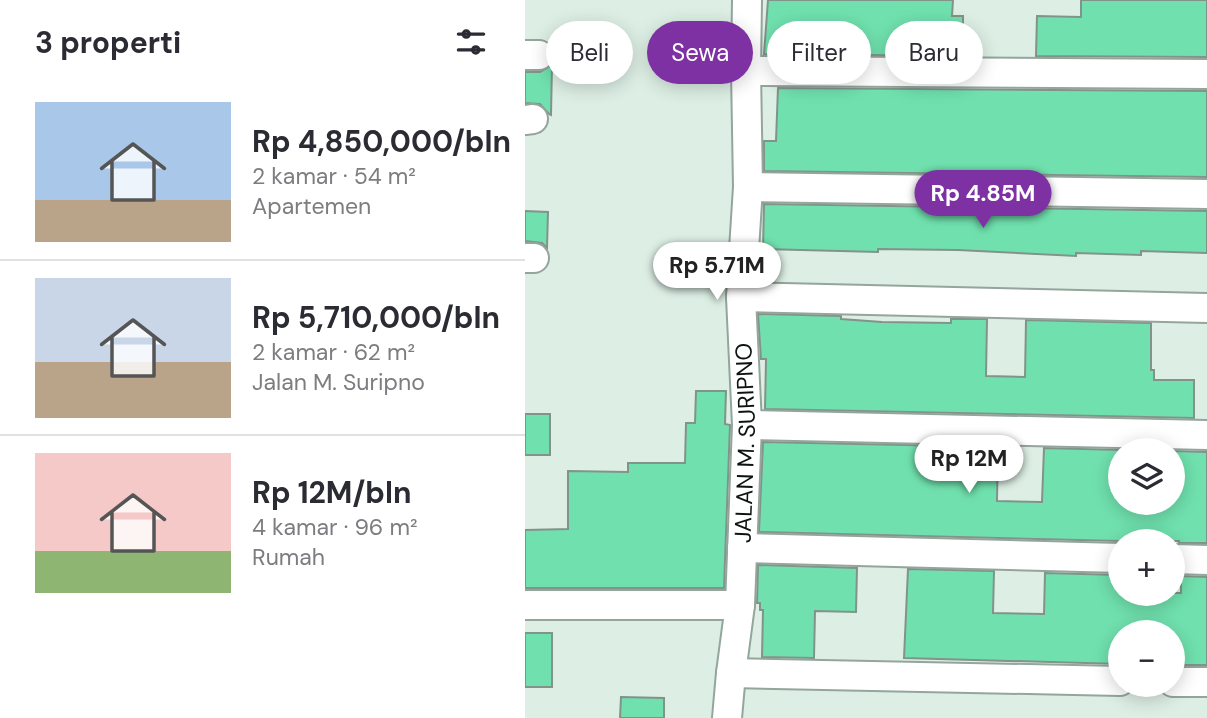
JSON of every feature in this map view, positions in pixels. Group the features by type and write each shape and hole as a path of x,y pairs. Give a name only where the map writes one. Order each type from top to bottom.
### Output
{"street":[{"name":"JALAN M. SURIPNO","path":"746,21 747,0"},
{"path":"753,71 1207,74"},
{"name":"JALAN M. SURIPNO","path":"727,718 740,606 747,425 741,297 748,187 745,84"},
{"path":"748,187 1207,194"},
{"path":"741,297 1207,308"},
{"path":"747,425 1207,435"},
{"path":"742,548 1108,558"},
{"path":"1185,559 1207,560"},
{"path":"525,605 740,606"},
{"path":"731,673 1108,681"},
{"path":"1185,682 1207,682"}],"building":[{"path":"768,0 953,0 952,16 963,16 963,21 885,21 885,55 871,55 871,21 767,21 767,54 764,54"},
{"path":"1081,0 1207,0 1207,57 1036,56 1037,16 1081,17"},
{"path":"546,68 546,84 552,84 551,115 540,104 525,103 525,72 540,72"},
{"path":"778,88 1207,91 1207,177 764,171 764,141 776,141"},
{"path":"764,204 1207,211 1207,253 1141,251 1141,255 1076,253 1076,256 958,250 878,249 878,252 763,249"},
{"path":"525,211 548,212 547,248 542,243 525,241"},
{"path":"758,314 841,316 841,319 882,322 951,323 951,319 987,319 986,376 1025,377 1026,320 1151,323 1151,370 1154,370 1154,380 1194,380 1194,418 765,409 766,359 761,359"},
{"path":"696,391 726,391 725,424 730,425 724,588 525,588 525,530 568,529 568,471 628,472 628,463 685,463 686,423 695,423"},
{"path":"525,414 550,414 550,455 525,455"},
{"path":"763,442 998,447 997,501 1042,502 1044,448 1108,450 1108,515 1185,515 1185,451 1207,452 1207,543 1185,543 1185,529 1108,529 1108,541 759,532"},
{"path":"758,565 857,568 856,612 815,611 814,658 762,657 763,610 760,610 760,603 757,603"},
{"path":"908,569 994,571 993,613 1044,614 1045,573 1108,575 1108,606 1185,606 1185,576 1207,577 1207,665 1185,665 1185,620 1108,620 1108,664 904,658"},
{"path":"525,633 552,633 552,687 525,687"},
{"path":"621,697 664,698 664,718 620,718"}]}
